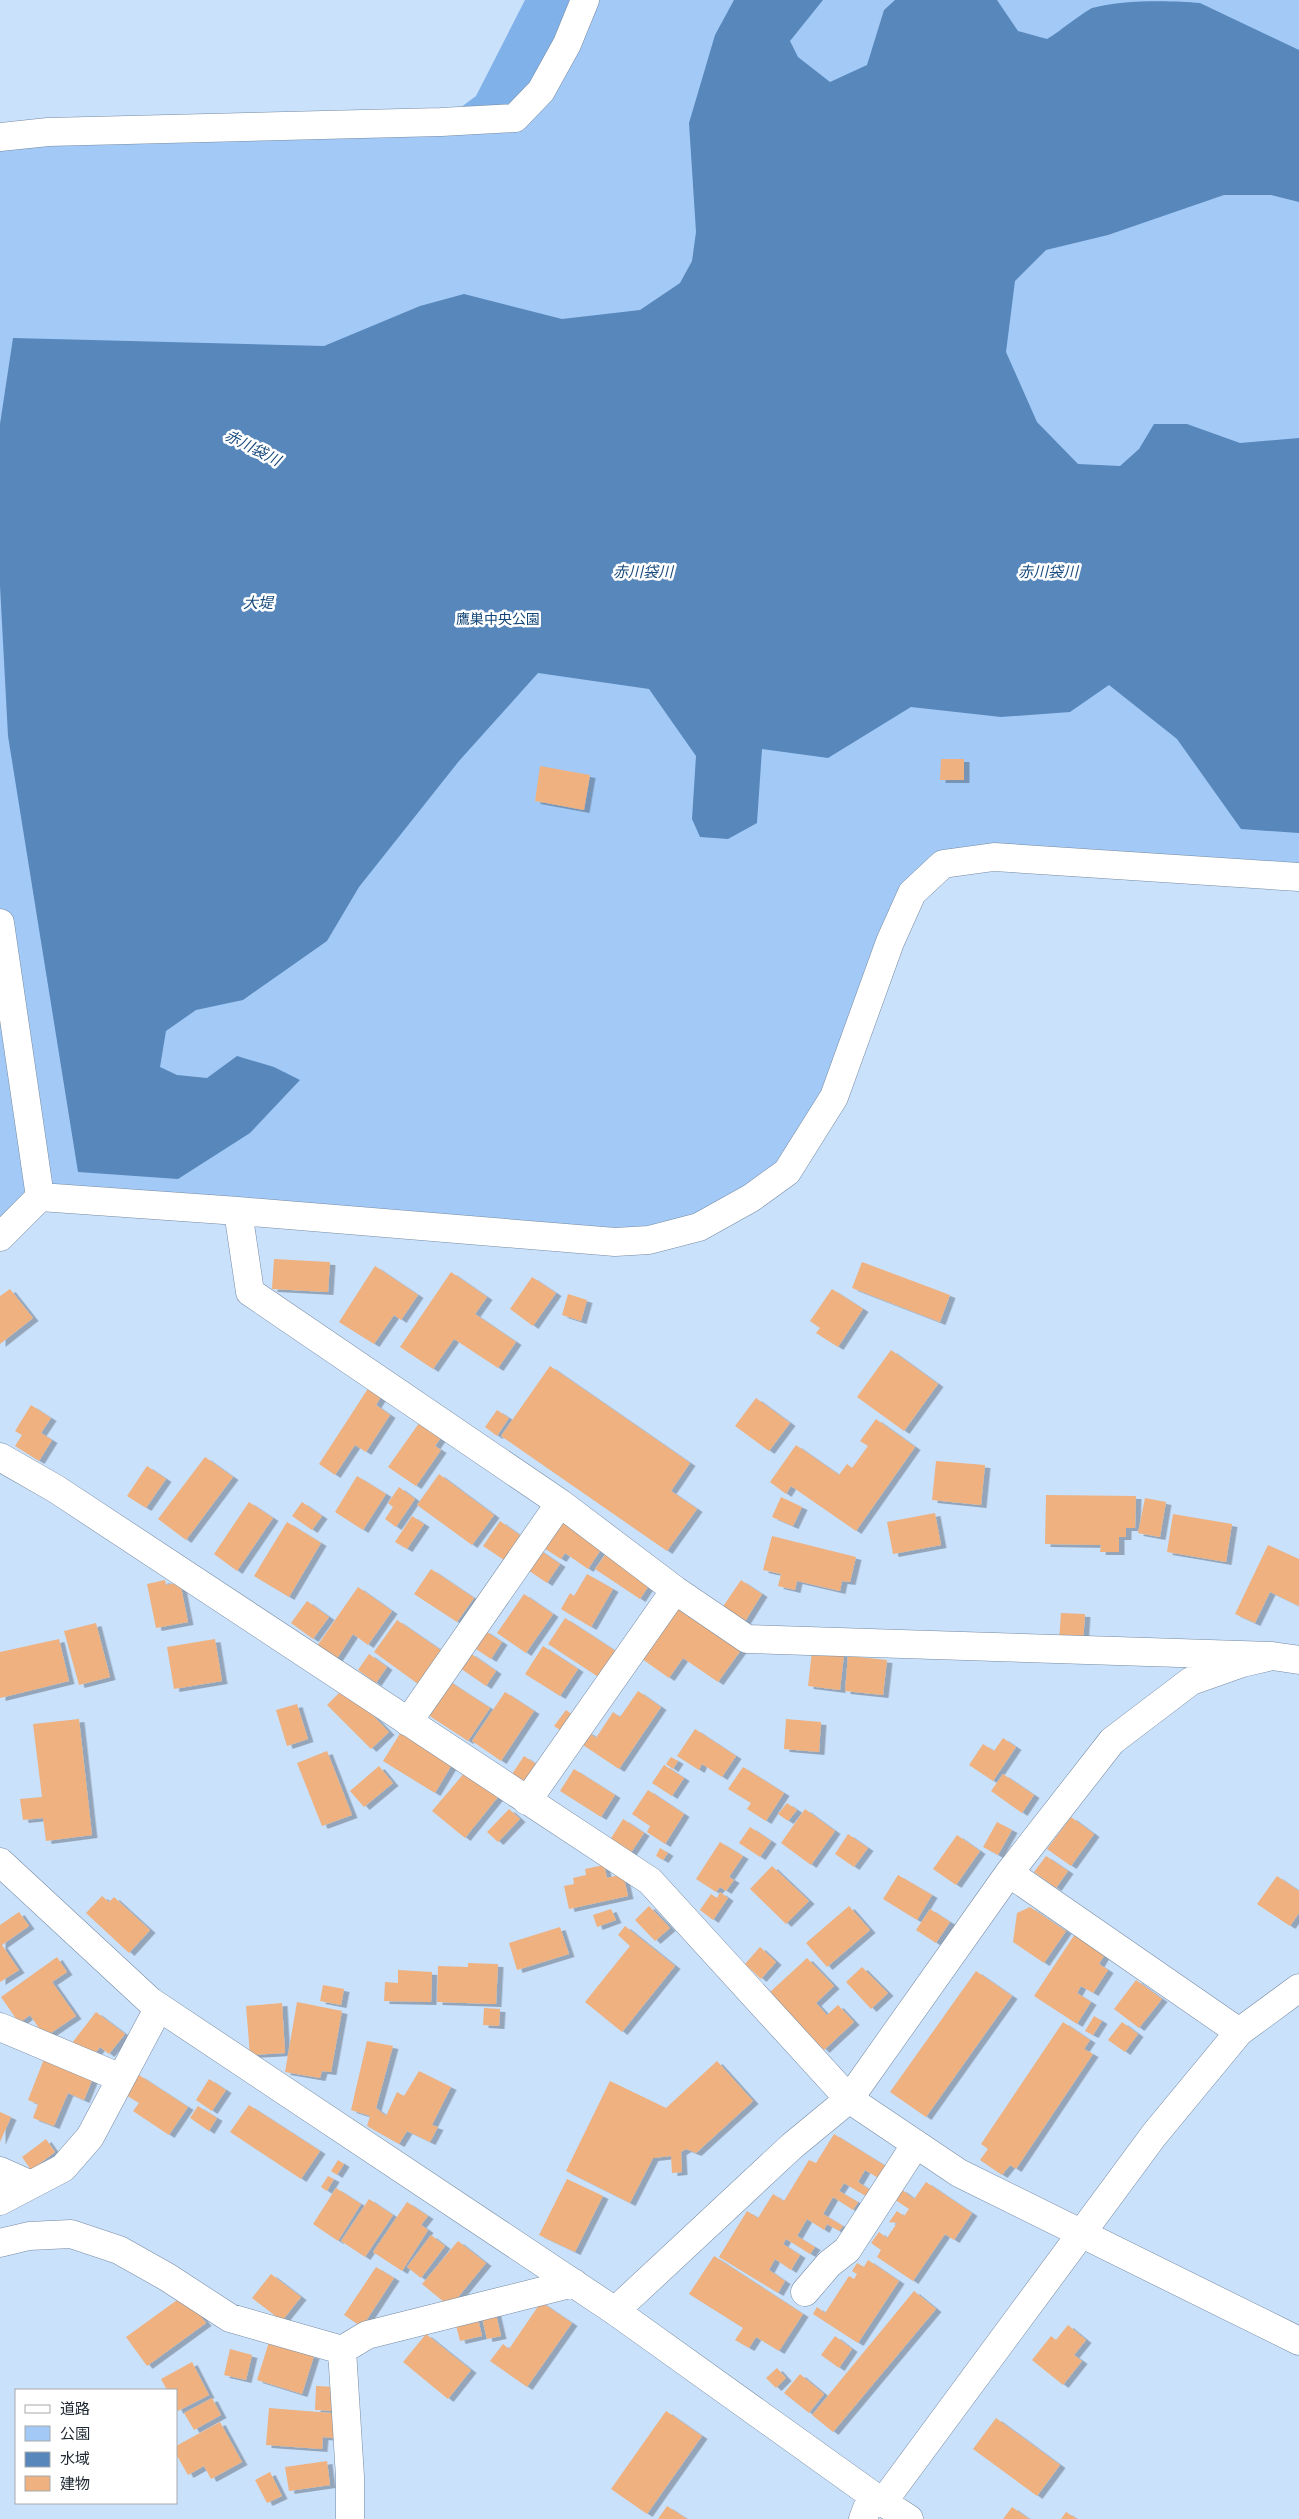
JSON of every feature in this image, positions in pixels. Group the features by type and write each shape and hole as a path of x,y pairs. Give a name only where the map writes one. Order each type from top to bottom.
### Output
{"street":[{"path":"0,137 48,132 441,122 515,118 541,91 566,44 585,0"},
{"path":"0,1237 40,1197 615,1242 649,1240 699,1227 751,1198 787,1172 834,1097 890,942 912,894 943,864 994,857 1299,877"},
{"path":"0,923 40,1197"},
{"path":"238,1211 250,1292 560,1503 675,1590 746,1639 1272,1656 1299,1660"},
{"path":"0,1457 64,1494 650,1881 849,2099 959,2173 1299,2341"},
{"path":"408,1722 560,1503"},
{"path":"527,1801 675,1590"},
{"path":"615,2311 792,2146 849,2099 1009,1873 1112,1741 1191,1682 1242,1663 1272,1656"},
{"path":"0,1862 159,2007 615,2311 872,2506 909,2519"},
{"path":"1009,1873 1239,2032"},
{"path":"872,2506 1082,2233 1154,2135 1239,2032 1299,1988"},
{"path":"0,2201 29,2184 63,2168 90,2137 159,2007"},
{"path":"0,2027 121,2078"},
{"path":"805,2292 829,2264 847,2250 916,2144"},
{"path":"0,2171 29,2184"},
{"path":"0,2243 28,2236 71,2234 119,2250 167,2277 230,2318 342,2350 367,2335 574,2283"},
{"path":"342,2350 350,2477 350,2519"}],"green space":[{"name":"鷹巣中央公園","path":"585,0 1299,0 1299,877 994,857 912,894 787,1172 649,1240 40,1197 0,1237 0,137 515,118"}],"shaded area":[{"path":"525,0 585,0 515,118 441,122 476,96"}],"water":[{"name":"大堤","path":"734,0 823,0 790,41 798,57 830,82 867,65 884,10 895,0 997,0 1018,31 1047,39 1080,15 1092,8 1103,5 1145,1 1200,3 1299,50 1299,202 1271,195 1224,195 1108,235 1046,250 1015,281 1006,352 1037,422 1078,464 1120,466 1139,449 1154,424 1187,424 1240,443 1299,438 1299,833 1241,829 1177,739 1109,685 1070,712 1001,717 911,707 828,758 762,749 757,823 728,839 700,837 692,819 696,756 649,689 538,673 459,761 359,887 327,941 243,1000 196,1010 166,1031 160,1067 177,1075 207,1078 237,1056 274,1067 300,1080 250,1133 178,1179 78,1172 8,736 0,586 0,424 13,338 324,346 420,306 464,294 562,319 640,310 680,283 692,261 696,232 689,123 715,35"}],"building":[{"path":"941,759 964,759 964,780 940,780"},
{"path":"540,766 590,775 584,810 535,801"},
{"path":"274,1259 330,1262 328,1292 272,1289"},
{"path":"862,1262 950,1295 940,1322 852,1288"},
{"path":"375,1266 418,1295 401,1320 394,1315 374,1344 339,1322"},
{"path":"451,1272 487,1297 475,1314 516,1342 498,1368 454,1339 433,1369 400,1347"},
{"path":"532,1277 556,1293 533,1326 510,1309"},
{"path":"10,1289 33,1318 0,1344 0,1296"},
{"path":"832,1289 863,1309 838,1347 816,1333 820,1328 810,1321"},
{"path":"568,1294 587,1300 581,1321 562,1315"},
{"path":"891,1350 938,1384 904,1431 857,1397"},
{"path":"550,1366 690,1463 671,1491 697,1509 667,1551 501,1436"},
{"path":"369,1387 382,1395 376,1405 390,1415 366,1452 355,1445 335,1475 319,1464"},
{"path":"756,1398 790,1423 769,1451 735,1426"},
{"path":"31,1405 51,1418 41,1433 52,1440 39,1461 15,1446 22,1435 15,1431"},
{"path":"497,1410 509,1418 497,1436 485,1427"},
{"path":"422,1419 444,1433 435,1446 441,1450 416,1486 388,1467"},
{"path":"876,1419 915,1447 856,1531 791,1486 786,1494 770,1482 796,1445 839,1475 847,1464 852,1468 868,1446 860,1441"},
{"path":"205,1457 233,1477 186,1540 158,1519"},
{"path":"936,1461 985,1465 981,1505 932,1500"},
{"path":"147,1466 166,1479 146,1508 127,1496"},
{"path":"439,1474 494,1515 472,1545 417,1505"},
{"path":"357,1476 386,1494 363,1530 335,1512"},
{"path":"399,1487 415,1499 396,1527 385,1519 393,1507 388,1503"},
{"path":"1046,1495 1136,1496 1135,1528 1126,1528 1126,1537 1119,1537 1119,1552 1100,1552 1101,1545 1045,1544"},
{"path":"781,1497 802,1507 793,1526 772,1517"},
{"path":"1145,1498 1166,1502 1160,1537 1138,1533"},
{"path":"249,1502 273,1518 237,1571 214,1554"},
{"path":"302,1502 322,1516 312,1530 292,1516"},
{"path":"561,1512 606,1542 588,1569 565,1553 561,1559 539,1545"},
{"path":"935,1513 941,1545 893,1554 887,1522"},
{"path":"1173,1514 1232,1524 1226,1562 1167,1552"},
{"path":"412,1516 424,1524 407,1549 395,1542"},
{"path":"500,1521 521,1536 504,1560 483,1546"},
{"path":"287,1522 321,1543 289,1597 254,1576"},
{"path":"772,1536 856,1557 850,1582 842,1581 840,1591 797,1581 795,1590 778,1586 781,1574 763,1570"},
{"path":"1268,1545 1299,1559 1299,1606 1270,1592 1255,1623 1235,1614"},
{"path":"538,1549 560,1564 547,1583 525,1568"},
{"path":"608,1551 652,1581 640,1599 595,1569"},
{"path":"431,1569 474,1598 457,1622 414,1594"},
{"path":"587,1574 613,1589 591,1627 561,1609 570,1593 574,1596"},
{"path":"165,1580 166,1585 180,1582 188,1622 156,1628 147,1584"},
{"path":"741,1580 762,1594 744,1623 722,1608"},
{"path":"358,1587 392,1611 368,1645 353,1634 336,1660 317,1646"},
{"path":"524,1594 553,1614 526,1653 497,1633"},
{"path":"307,1601 329,1617 313,1639 291,1623"},
{"path":"676,1604 741,1650 718,1682 683,1658 669,1678 638,1656"},
{"path":"1061,1613 1085,1614 1083,1642 1059,1641"},
{"path":"565,1618 617,1652 600,1678 548,1644"},
{"path":"397,1620 442,1651 418,1684 374,1652"},
{"path":"96,1623 110,1677 79,1685 64,1631"},
{"path":"484,1630 502,1642 491,1659 473,1647"},
{"path":"59,1639 69,1681 0,1698 0,1652"},
{"path":"215,1639 222,1681 174,1689 167,1647"},
{"path":"543,1646 578,1669 560,1696 525,1674"},
{"path":"812,1651 844,1654 840,1690 808,1686"},
{"path":"470,1653 496,1671 486,1686 460,1668"},
{"path":"369,1654 387,1667 376,1683 358,1670"},
{"path":"848,1656 887,1660 883,1695 845,1691"},
{"path":"444,1678 490,1708 468,1741 422,1711"},
{"path":"345,1687 389,1732 371,1749 327,1705"},
{"path":"638,1691 661,1707 619,1769 580,1743 587,1731 596,1738 613,1712 620,1717"},
{"path":"505,1692 534,1711 501,1761 472,1741"},
{"path":"297,1704 308,1739 287,1746 276,1710"},
{"path":"566,1710 574,1716 563,1732 554,1726"},
{"path":"79,1719 92,1835 46,1841 43,1818 23,1820 20,1799 42,1797 33,1724"},
{"path":"786,1719 821,1722 819,1752 784,1749"},
{"path":"695,1729 736,1756 722,1777 702,1764 699,1770 677,1756"},
{"path":"401,1732 453,1763 435,1793 383,1761"},
{"path":"1003,1738 1016,1747 993,1781 969,1765 983,1744 994,1751"},
{"path":"327,1751 352,1815 322,1826 297,1763"},
{"path":"524,1756 539,1766 526,1784 512,1774"},
{"path":"671,1757 678,1761 673,1769 666,1764"},
{"path":"664,1765 684,1778 672,1796 652,1783"},
{"path":"379,1766 393,1783 364,1807 350,1791"},
{"path":"743,1767 784,1793 766,1821 747,1809 751,1803 728,1789"},
{"path":"574,1769 615,1795 601,1817 560,1791"},
{"path":"466,1771 498,1797 465,1838 432,1811"},
{"path":"1003,1774 1034,1795 1022,1813 991,1791"},
{"path":"648,1790 684,1814 665,1844 647,1832 650,1826 632,1814"},
{"path":"787,1803 797,1810 788,1821 778,1814"},
{"path":"509,1809 520,1819 498,1842 487,1832"},
{"path":"805,1809 835,1831 811,1865 781,1843"},
{"path":"1071,1817 1094,1834 1071,1866 1047,1849"},
{"path":"623,1819 644,1833 630,1854 610,1840"},
{"path":"997,1822 1012,1830 998,1855 983,1847"},
{"path":"750,1827 771,1841 760,1857 739,1843"},
{"path":"848,1834 868,1848 854,1867 835,1854"},
{"path":"957,1835 980,1851 956,1885 933,1869"},
{"path":"720,1842 743,1856 729,1877 734,1880 726,1891 720,1887 716,1892 696,1879"},
{"path":"660,1848 668,1853 663,1860 656,1856"},
{"path":"1046,1856 1068,1871 1056,1888 1034,1872"},
{"path":"604,1865 607,1878 623,1874 628,1896 569,1909 564,1886 574,1884 573,1878 586,1875 585,1869"},
{"path":"772,1866 809,1901 786,1924 750,1889"},
{"path":"898,1875 932,1895 917,1920 883,1899"},
{"path":"1277,1876 1299,1891 1299,1913 1290,1926 1257,1904"},
{"path":"720,1892 728,1898 713,1920 700,1910 711,1894 717,1898"},
{"path":"102,1896 109,1902 114,1897 150,1930 129,1953 86,1913"},
{"path":"649,1906 670,1928 655,1941 635,1920"},
{"path":"849,1906 870,1930 827,1967 806,1943"},
{"path":"1030,1907 1066,1931 1044,1963 1013,1942 1017,1913"},
{"path":"611,1909 616,1920 597,1927 593,1915"},
{"path":"930,1909 950,1922 936,1943 916,1930"},
{"path":"19,1912 29,1926 2,1945 19,1970 0,1982 0,1925"},
{"path":"625,1926 675,1966 622,2032 585,2002 630,1946 618,1935"},
{"path":"560,1927 569,1954 517,1970 509,1943"},
{"path":"1075,1934 1105,1954 1099,1964 1108,1970 1093,1993 1081,1986 1077,1993 1091,2002 1077,2024 1034,1996"},
{"path":"760,1947 776,1962 761,1979 745,1964"},
{"path":"57,1957 67,1972 52,1982 76,2016 45,2037 30,2015 19,2023 1,1997"},
{"path":"807,1958 834,1986 816,2003 827,2015 838,2005 854,2022 824,2050 769,1993"},
{"path":"468,1963 498,1964 496,2004 437,2002 438,1966 468,1967"},
{"path":"862,1967 888,1993 871,2009 846,1982"},
{"path":"398,1970 432,1972 431,2002 384,2001 385,1982 398,1983"},
{"path":"976,1971 1012,1996 926,2117 890,2092"},
{"path":"1136,1980 1162,1999 1139,2028 1114,2009"},
{"path":"323,1985 344,1989 341,2005 320,2001"},
{"path":"297,2002 342,2011 331,2072 322,2071 320,2078 285,2072"},
{"path":"282,2003 285,2053 250,2055 246,2006"},
{"path":"484,2008 500,2009 499,2026 483,2025"},
{"path":"96,2012 125,2034 109,2054 100,2047 92,2058 72,2043"},
{"path":"1094,2016 1102,2021 1093,2035 1085,2031"},
{"path":"1063,2022 1090,2040 1084,2049 1093,2054 1016,2169 1010,2165 1002,2175 980,2160 988,2149 981,2144"},
{"path":"1122,2022 1138,2034 1125,2052 1108,2040"},
{"path":"367,2041 393,2046 376,2108 386,2116 397,2092 404,2096 419,2071 451,2087 432,2125 438,2127 430,2142 407,2131 399,2144 367,2126 370,2116 351,2110"},
{"path":"44,2059 93,2078 84,2100 68,2093 54,2126 33,2118 38,2104 28,2100"},
{"path":"717,2061 753,2101 696,2153 686,2149 681,2152 682,2172 672,2173 671,2156 653,2158 630,2203 566,2171 610,2081 666,2108"},
{"path":"139,2075 188,2107 169,2135 133,2111 139,2103 126,2095"},
{"path":"209,2079 226,2090 212,2111 196,2100"},
{"path":"249,2105 320,2151 301,2179 230,2132"},
{"path":"198,2106 217,2118 209,2131 190,2118"},
{"path":"0,2112 11,2117 0,2142"},
{"path":"834,2134 892,2170 885,2182 865,2170 858,2182 873,2192 869,2198 844,2183 839,2191 858,2202 853,2210 833,2197 823,2214 843,2226 839,2231 827,2224 824,2230 807,2219 797,2236 815,2247 810,2254 786,2239 783,2244 800,2255 791,2270 775,2259 769,2270 785,2281 778,2293 719,2257 747,2211 758,2218 773,2194 784,2201 809,2160 816,2163"},
{"path":"46,2139 55,2152 31,2170 22,2157"},
{"path":"338,2160 344,2164 337,2175 331,2171"},
{"path":"328,2176 334,2179 327,2191 321,2187"},
{"path":"567,2179 603,2196 575,2252 539,2235"},
{"path":"926,2182 972,2213 954,2240 945,2234 913,2281 877,2257 881,2250 871,2243 879,2232 887,2238 897,2223 889,2222 897,2211 904,2216 909,2209 894,2199 901,2189 914,2199"},
{"path":"336,2188 361,2204 338,2241 313,2224"},
{"path":"369,2199 393,2215 365,2257 341,2241"},
{"path":"407,2202 428,2216 421,2225 428,2230 402,2271 373,2252"},
{"path":"431,2235 445,2246 421,2278 407,2267"},
{"path":"458,2241 486,2263 450,2307 422,2284"},
{"path":"714,2256 803,2314 779,2351 756,2337 749,2348 735,2340 743,2328 689,2294"},
{"path":"868,2260 899,2281 858,2343 813,2314 817,2307 825,2313 849,2276 854,2279 857,2274 852,2271 857,2263 864,2267"},
{"path":"376,2267 394,2278 362,2327 344,2315"},
{"path":"271,2274 301,2297 282,2321 252,2298"},
{"path":"914,2291 936,2309 833,2432 812,2415"},
{"path":"184,2295 206,2323 147,2366 126,2337"},
{"path":"541,2302 572,2323 527,2387 490,2361 503,2344 509,2349"},
{"path":"495,2310 501,2336 487,2339 481,2313"},
{"path":"477,2315 482,2336 460,2341 455,2321"},
{"path":"1068,2325 1086,2340 1074,2355 1082,2361 1063,2385 1032,2360 1051,2336 1056,2340"},
{"path":"426,2334 471,2370 448,2399 403,2362"},
{"path":"835,2336 852,2349 839,2368 821,2355"},
{"path":"269,2342 314,2356 302,2394 257,2380"},
{"path":"230,2349 252,2355 246,2380 224,2375"},
{"path":"192,2362 209,2395 178,2411 178,2389 166,2389 161,2379"},
{"path":"777,2368 786,2378 776,2388 766,2378"},
{"path":"800,2374 824,2394 809,2413 784,2393"},
{"path":"316,2386 337,2387 336,2411 315,2410"},
{"path":"212,2398 221,2415 194,2430 184,2413"},
{"path":"269,2408 343,2414 341,2439 323,2437 322,2449 266,2445"},
{"path":"666,2411 702,2436 647,2514 611,2489"},
{"path":"996,2418 1060,2465 1037,2496 973,2449"},
{"path":"220,2422 242,2462 211,2479 204,2466 188,2475 178,2458 178,2445"},
{"path":"327,2461 330,2485 289,2491 285,2467"},
{"path":"270,2472 282,2496 267,2503 255,2480"},
{"path":"667,2506 687,2519 658,2519"},
{"path":"1012,2507 1029,2519 1003,2519"},
{"path":"1066,2512 1077,2519 1061,2519"}],"water label":[{"name":"赤川袋川","path":"253,447"},
{"name":"赤川袋川","path":"643,571"},
{"name":"赤川袋川","path":"1048,571"}]}
